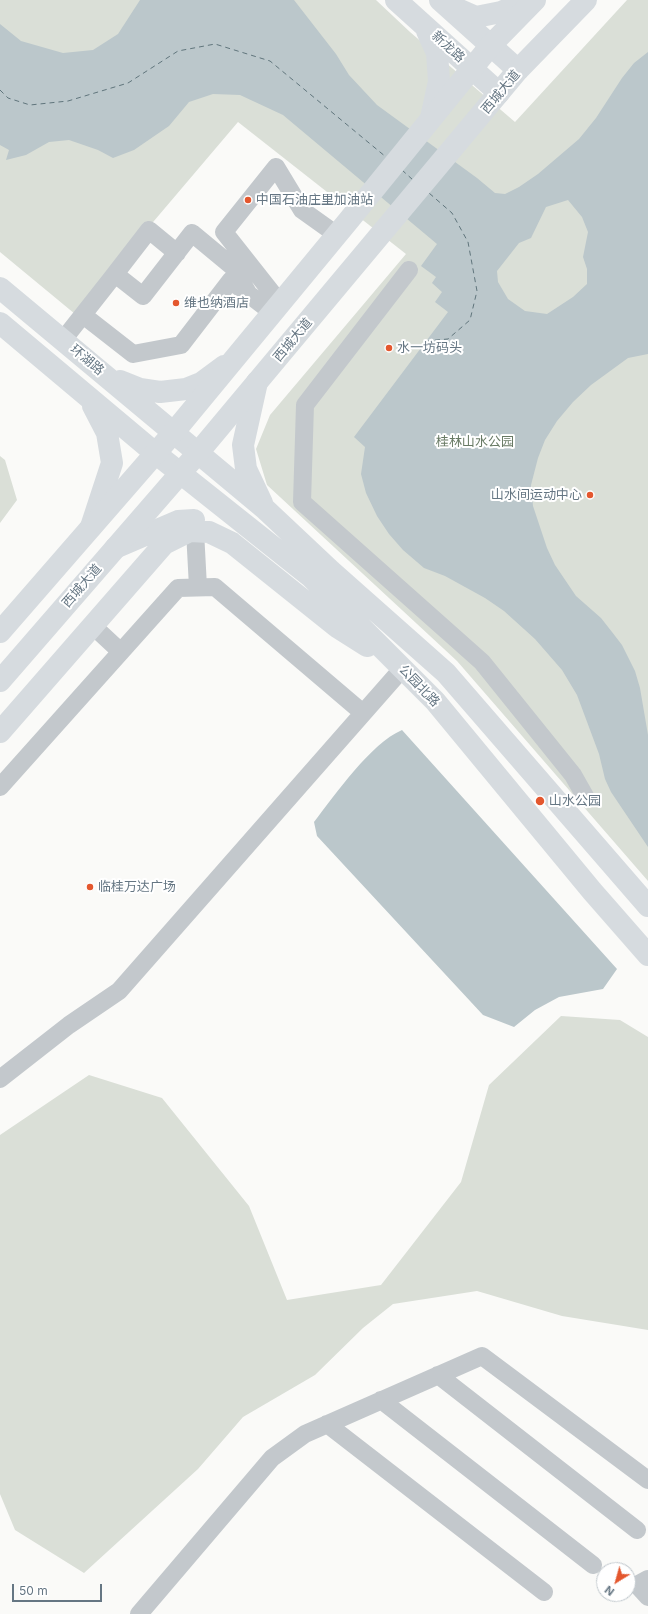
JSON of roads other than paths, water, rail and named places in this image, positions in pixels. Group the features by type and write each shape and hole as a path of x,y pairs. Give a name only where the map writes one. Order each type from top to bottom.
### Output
{"main road":[{"name":"新龙路","path":"396,0 499,93"},
{"path":"442,2 476,17 501,12 529,0"},
{"path":"0,632 174,432 343,228 491,45 535,0"},
{"name":"西城大道","path":"0,681 197,454 376,242 518,70 586,0"},
{"path":"442,2 518,70"},
{"path":"424,26 437,53 439,81 437,111"},
{"name":"环湖路","path":"0,288 174,432"},
{"path":"0,324 155,453"},
{"path":"105,375 140,389 160,392 186,389 201,383 233,360"},
{"path":"257,382 243,445 246,469 264,508"},
{"path":"89,398 107,433 112,463 91,527"},
{"name":"公园北路","path":"174,432 197,454 264,508 331,571 446,673 648,906"},
{"name":"公园北路","path":"155,453 311,577 435,701 587,885 648,955"},
{"path":"115,548 178,521 215,518 248,526"},
{"path":"0,732 164,544 190,531 209,532 232,543 337,627 402,669"}],"street":[{"path":"276,308 224,232 276,167 302,210 343,228"},
{"path":"63,340 150,230 231,280 248,293 276,308"},
{"path":"115,274 143,296 186,252 192,233 233,267 248,293"},
{"path":"409,270 305,404 302,502 482,662 573,775 586,798"},
{"path":"83,314 133,354 181,345 231,280"},
{"path":"195,531 198,587"},
{"path":"0,787 178,588 215,587 363,713"},
{"path":"92,626 121,652"},
{"path":"0,1079 69,1025 119,991 402,669"},
{"path":"139,1614 272,1458 305,1434 482,1356 648,1480"},
{"path":"438,1375 637,1530"},
{"path":"381,1400 593,1565"},
{"path":"327,1424 544,1592"},
{"path":"648,1580 638,1584 648,1597"}],"place":[{"name":"中国石油庄里加油站","path":"248,200"},
{"name":"维也纳酒店","path":"176,303"},
{"name":"水一坊码头","path":"389,348"},
{"name":"山水间运动中心","path":"590,495"},
{"name":"山水公园","path":"540,801"},
{"name":"临桂万达广场","path":"90,887"}],"park label":[{"name":"桂林山水公园","path":"475,442"}]}
